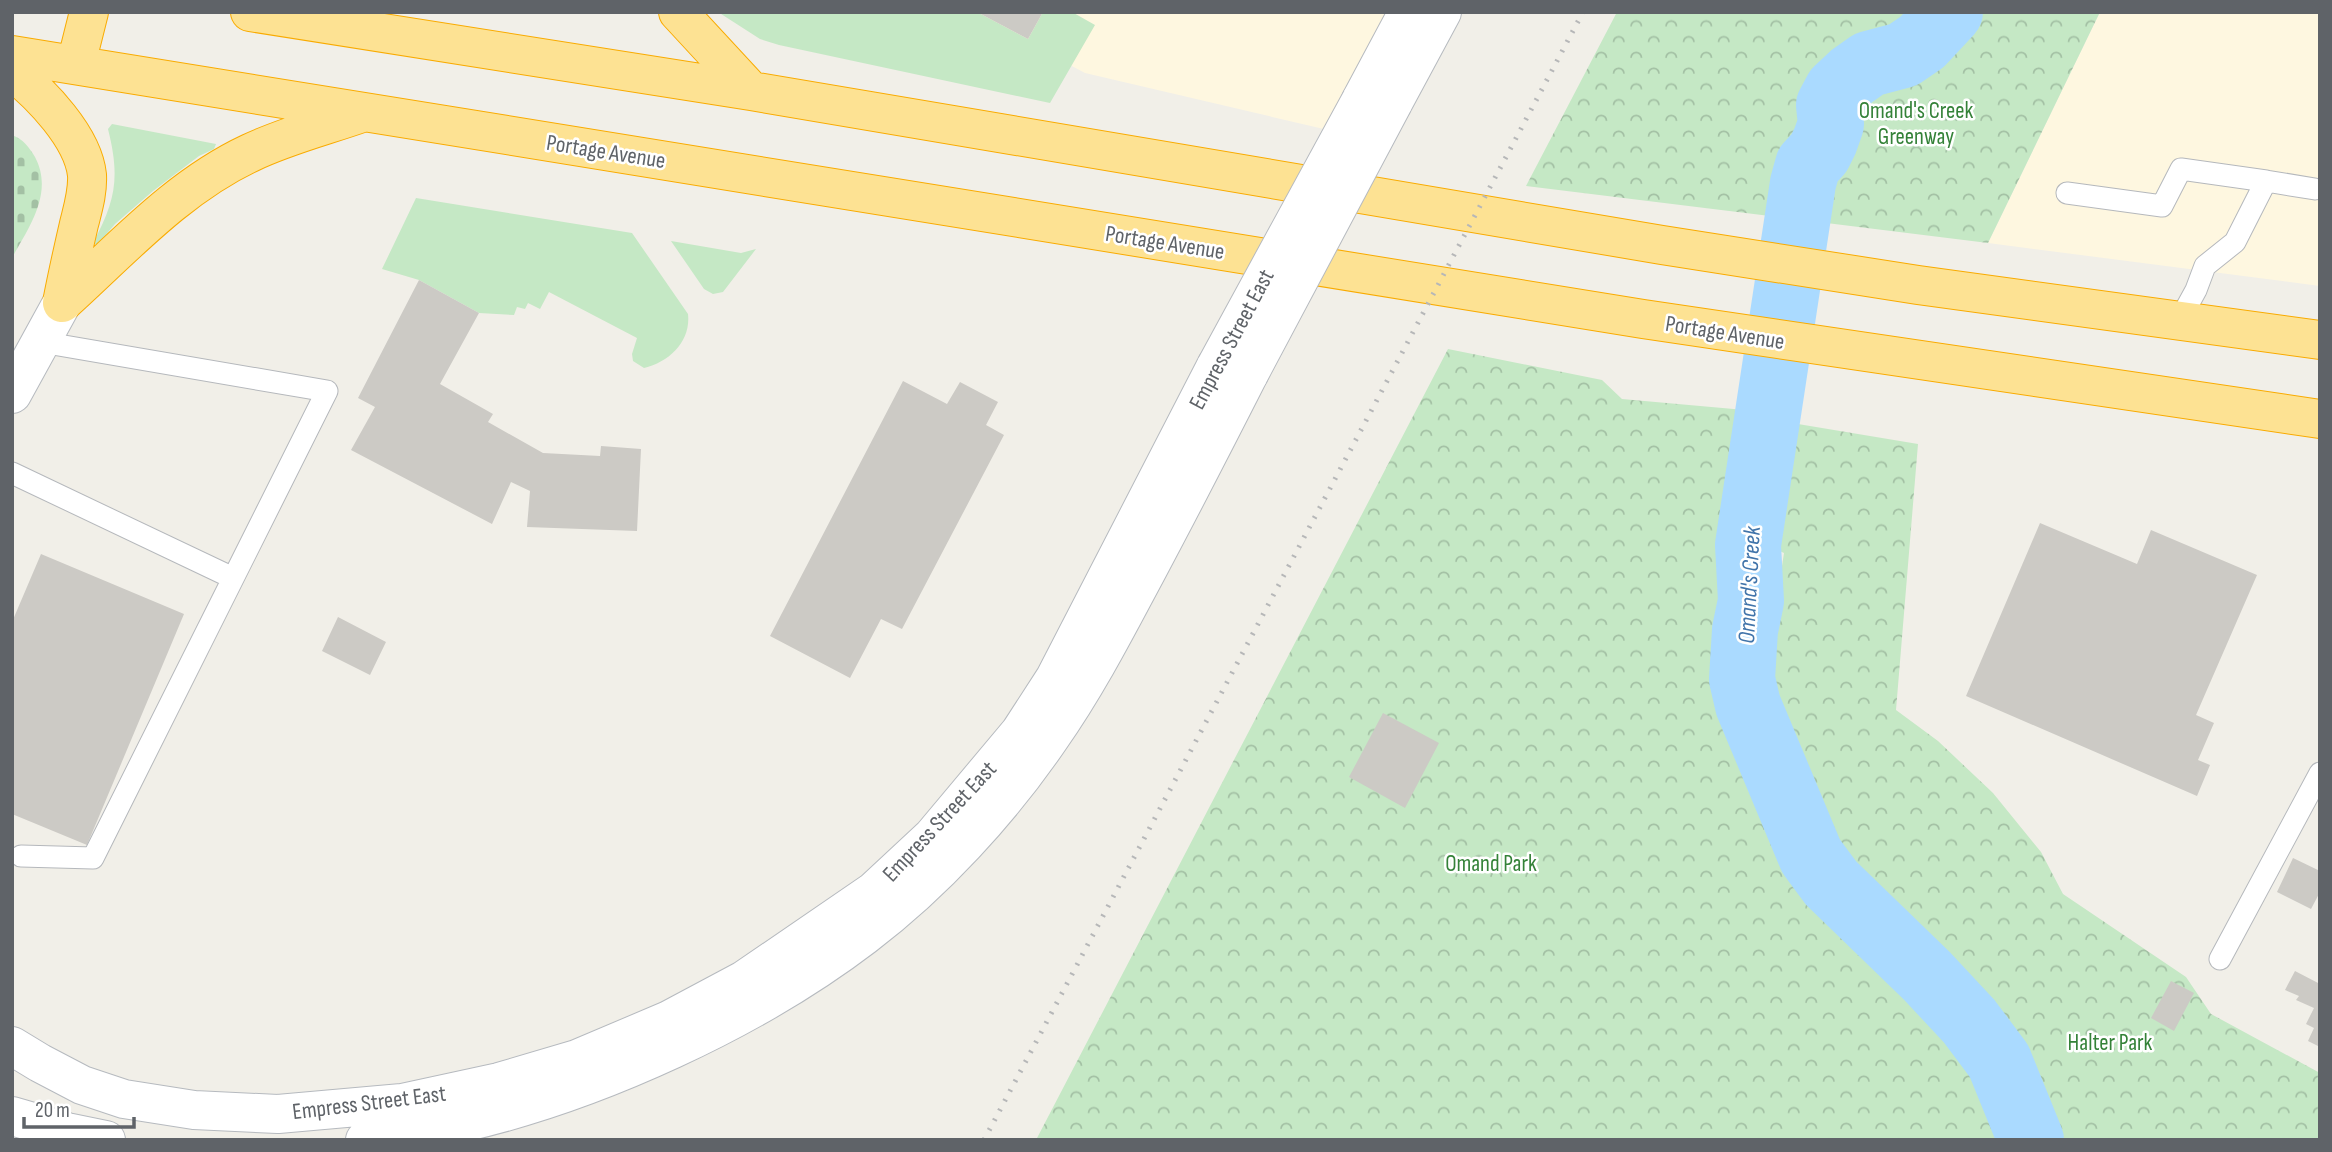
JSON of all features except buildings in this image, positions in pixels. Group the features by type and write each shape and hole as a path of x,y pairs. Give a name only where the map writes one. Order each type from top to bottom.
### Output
{"highway":[{"path":"76,64 89,12"},
{"path":"250,12 326,18 1662,245 1918,285 2320,340"},
{"path":"678,12 751,92"},
{"name":"Portage Avenue","path":"12,55 1643,319 2320,419"},
{"path":"12,71 34,88 72,135 87,175 86,195 62,303"},
{"path":"62,303 155,218 217,172 251,152 364,113"}],"main road":[{"name":"Empress Street East","path":"1377,101 1408,12"},
{"name":"Empress Street East","path":"12,1046 82,1085 124,1098 194,1110 278,1114 402,1103 499,1083 577,1059 669,1020 744,980 874,891 932,837 1020,732 1055,678 1232,370 1377,101 1442,12"},
{"path":"12,394 62,303"},
{"name":"Empress Street East","path":"365,1140 474,1121 606,1078 671,1049 766,1000 831,960 894,912 932,877 997,807 1029,768 1074,702 1124,614 1232,370"},
{"path":"12,1116 106,1140"}],"lane":[{"path":"2067,193 2162,206 2181,169 2315,189"},
{"path":"2179,321 2196,290 2205,266 2235,242 2266,181"},
{"path":"21,856 93,858 327,391 41,342"},
{"path":"12,473 233,578"},
{"path":"2220,959 2320,773"}],"shaded area":[{"path":"970,12 1395,12 1328,130 1085,73"},
{"path":"2100,12 2320,12 2320,286 1988,243"}],"green space":[{"path":"718,12 977,12 1028,39 1043,12 1072,12 1095,25 1050,103 779,45 760,39"},
{"name":"Omand's Creek Greenway","path":"1617,12 2100,12 1988,243 1526,186"},
{"path":"112,124 216,144 214,149 199,156 153,191 115,224 97,245 93,243 107,214 114,188 114,161 108,129"},
{"path":"12,135 25,144 35,157 42,184 41,197 32,222 12,258"},
{"path":"416,198 632,233 688,314 686,333 682,341 677,349 662,361 644,368 633,361 632,354 637,338 549,292 540,309 528,303 525,309 517,307 514,315 479,313 419,280 382,269"},
{"path":"671,241 741,253 756,249 723,292 713,294 704,289"},
{"name":"Omand Park","path":"1448,349 1602,380 1622,399 1756,411 1751,473 1731,540 1735,592 1740,613 1732,647 1727,692 1739,743 1760,791 1787,867 1824,907 1911,980 1930,1006 1955,1030 1963,1054 1995,1091 2016,1140 1036,1140"},
{"name":"Halter Park","path":"1780,421 1918,444 1896,710 1938,741 1993,793 2041,852 2063,894 2186,977 2211,1014 2320,1073 2320,1140 2046,1140 2004,1045 1960,987 1861,890 1816,814 1790,750 1766,704 1759,669 1765,636 1775,611 1784,553 1766,545 1775,490"}],"waterway":[{"name":"Omand's Creek","path":"1950,12 1922,42 1903,55 1869,64 1837,90 1829,105 1831,124 1825,141 1808,165 1803,183 1748,545 1751,601 1745,630 1742,679 1748,705 1811,856 1831,883 1927,976 1969,1021 1999,1061 2031,1140"}],"railway":[{"path":"984,1140 1583,12"}]}
